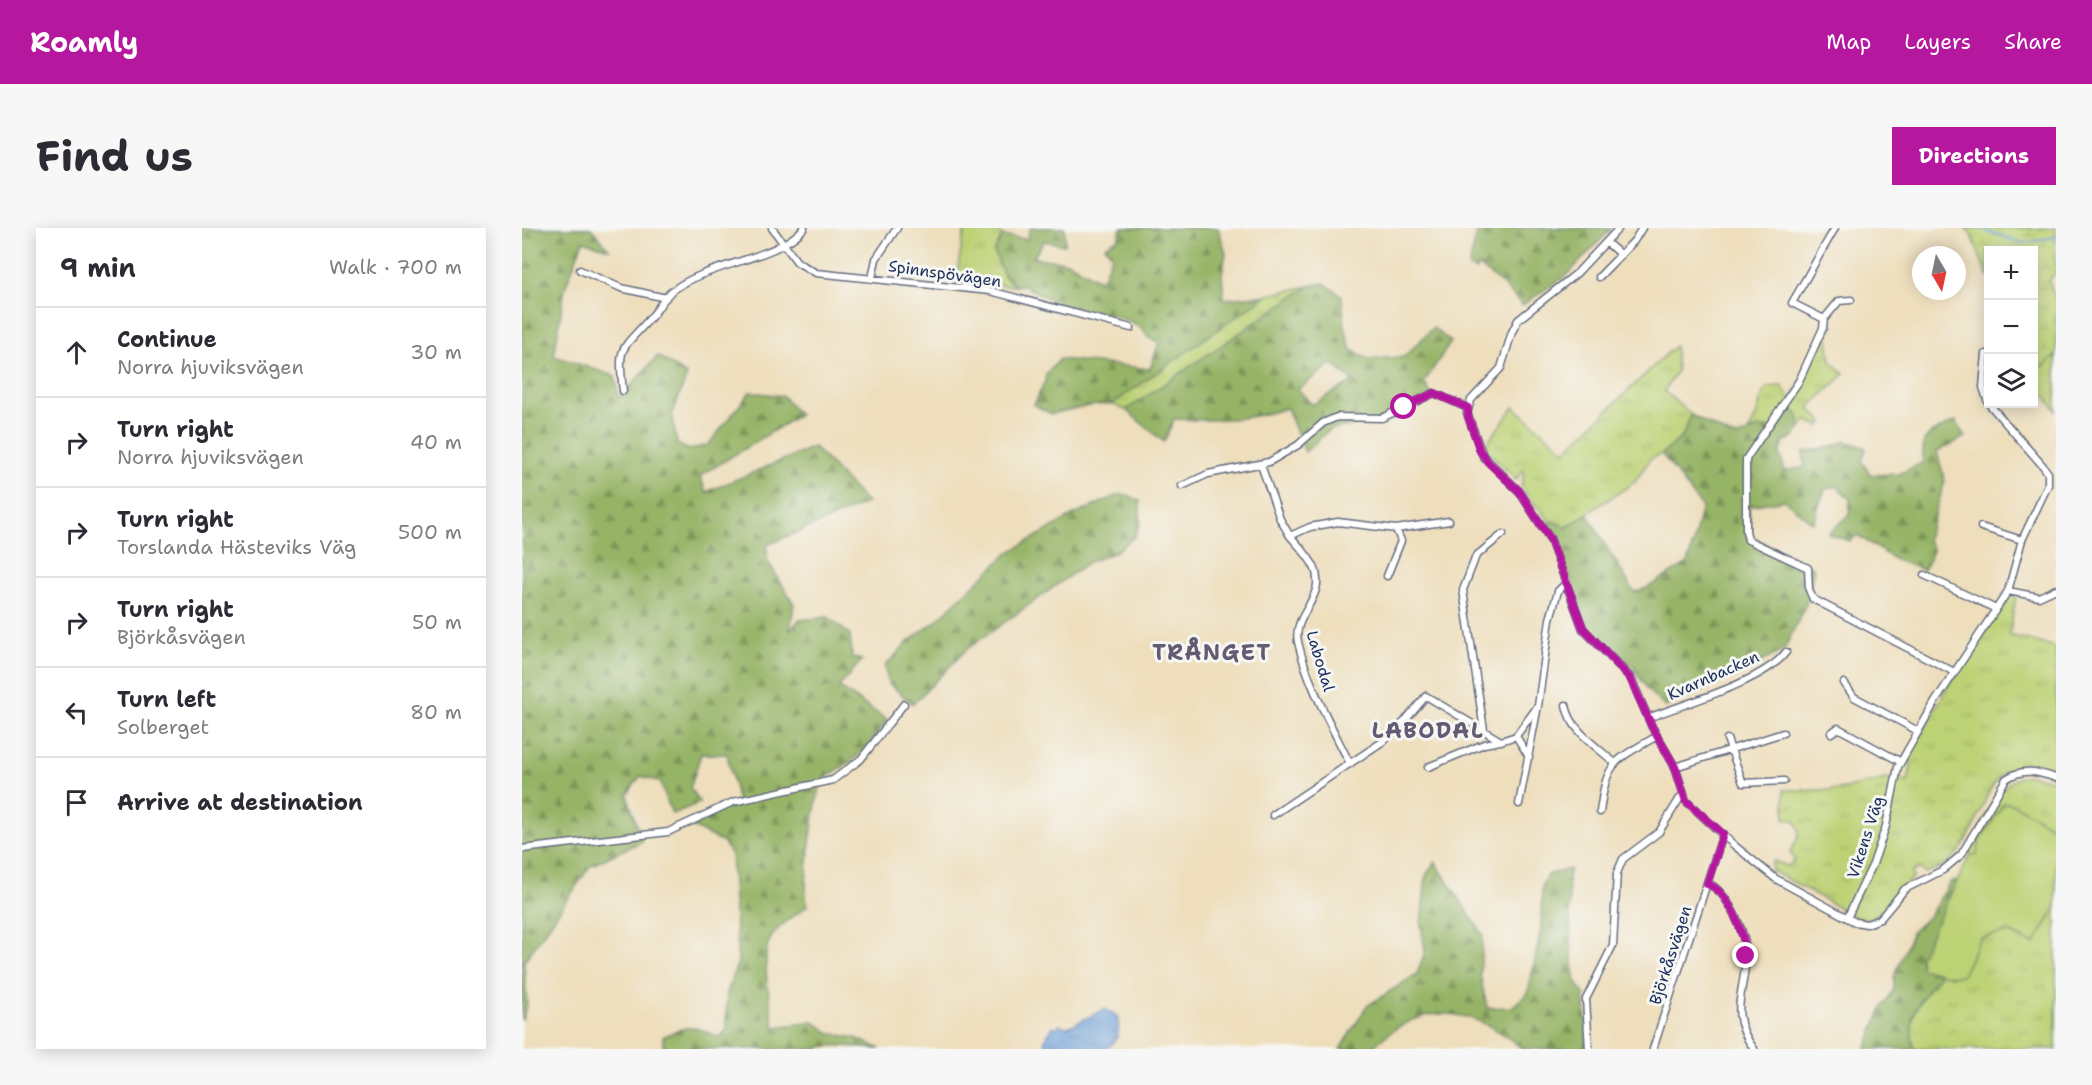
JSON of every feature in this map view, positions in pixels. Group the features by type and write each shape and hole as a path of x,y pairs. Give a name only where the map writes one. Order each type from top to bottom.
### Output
{"street":[{"name":"Spinnspövägen","path":"772,228 782,244 807,270 830,275 990,291 1131,328"},
{"path":"623,391 619,370 620,355 636,331 666,298 687,282 793,239 804,228"},
{"path":"872,278 876,259 897,228"},
{"path":"1619,228 1577,273 1518,320 1498,374 1471,400 1468,416 1480,451 1532,509 1550,539 1583,628 1624,669 1675,767 1684,795 1695,810 1776,879 1847,918 1861,924 1873,923 1880,919 1905,889 1943,870 1961,855 2001,783 2008,778 2030,771 2056,778"},
{"path":"1599,277 1621,255 1642,228"},
{"path":"1824,319 1792,303 1835,228"},
{"path":"1606,242 1621,255"},
{"path":"580,270 621,288 666,298"},
{"path":"1851,300 1839,301 1824,319 1822,332 1799,381 1746,459 1748,540 1808,568 1809,590 1813,599 1954,672"},
{"path":"1182,486 1208,474 1261,465 1286,454 1323,423 1337,417 1382,418 1434,393 1468,408"},
{"name":"Vikens Väg","path":"1847,918 1874,864 1886,826 1901,762 1954,672 2008,591 2022,540 2049,479 2043,466 1993,408"},
{"path":"1261,465 1280,519 1290,536 1310,527 1338,522 1396,529 1449,520"},
{"path":"1981,527 2022,540"},
{"path":"1387,576 1401,541 1396,529"},
{"path":"1484,730 1463,590 1476,556 1503,534"},
{"name":"Labodal","path":"1290,536 1309,560 1317,579 1314,597 1297,628 1298,642 1315,690 1350,764"},
{"path":"1924,575 1996,609"},
{"path":"1519,804 1538,706 1550,619 1558,591 1566,583"},
{"path":"2008,591 2039,597 2056,589"},
{"name":"Kvarnbacken","path":"1648,718 1748,678 1773,664 1786,652"},
{"path":"1844,683 1854,697 1918,731"},
{"path":"1273,815 1350,764 1393,732 1426,696 1501,741"},
{"path":"522,849 668,832 733,802 787,789 826,783 861,759 904,704"},
{"path":"1566,705 1568,716 1575,726 1616,763"},
{"path":"1428,767 1484,744 1516,736 1538,706"},
{"path":"1831,733 1838,728 1901,762"},
{"path":"1675,767 1732,751 1783,733"},
{"path":"1516,736 1528,757"},
{"path":"1600,812 1605,778 1616,763 1657,736"},
{"path":"1727,739 1743,783 1784,781"},
{"path":"1589,1049 1586,999 1613,945 1617,873 1620,862 1656,836 1684,795"},
{"name":"Björkåsvägen","path":"1653,1049 1723,834"},
{"path":"1707,884 1721,894 1743,936 1746,956 1738,1010 1743,1030 1754,1049"}],"green space":[{"path":"522,228 591,228 609,249 583,241 565,288 554,356 615,376 619,398 658,356 687,375 672,415 677,444 689,450 708,445 750,392 783,396 799,415 700,476 706,492 814,447 867,503 767,545 767,560 794,604 790,630 799,620 828,617 850,635 852,658 862,660 839,687 887,720 859,755 824,780 820,788 810,841 807,906 785,922 772,936 766,960 767,984 774,1027 814,1022 830,1033 856,1038 880,1049 838,1045 816,1049 664,1049 663,1037 679,1030 699,1029 721,1038 726,1026 727,993 738,962 731,855 724,843 691,826 717,811 738,803 727,754 701,754 690,788 700,803 672,814 660,782 640,776 627,795 642,841 590,866 524,962 527,1004 522,1020"},
{"path":"965,228 997,228 1002,236 994,252 1005,277 1015,286 955,282"},
{"path":"1030,228 1065,228 1065,245 1044,241 1033,258 1068,262 1101,281 1112,255 1105,246 1118,239 1121,228 1218,228 1226,253 1222,274 1224,299 1267,295 1112,404 1094,405 1051,414 1034,405 1046,374 1060,359 1150,369 1159,342 1148,338 1143,330 1124,319 1064,306 1022,285 1015,286 1005,277 994,252 1002,236 1027,239"},
{"path":"1478,228 1612,228 1567,275 1522,305 1503,285 1479,266 1475,270 1469,267"},
{"path":"1965,228 2056,228 2056,272 2049,281 2056,300 2056,355 2045,365 2038,368 2038,246 1984,246 1984,268 1972,236"},
{"path":"1324,283 1342,296 1345,329 1351,349 1368,359 1404,357 1433,328 1451,342 1424,382 1434,399 1393,420 1330,429 1305,452 1287,408 1231,419 1174,419 1164,442 1126,410 1309,286","holes":["1332,364 1353,381 1312,405 1298,389"]},
{"path":"1309,286 1126,410 1112,404 1267,295"},
{"path":"1827,331 1831,361 1844,374 1809,408 1823,422 1819,426 1806,420 1800,429 1798,414 1778,428 1749,430 1767,387 1782,386 1791,400"},
{"path":"1675,346 1677,371 1664,391 1691,415 1683,436 1662,454 1650,459 1635,482 1567,527 1550,521 1521,488 1524,471 1516,480 1484,447 1514,407 1565,451"},
{"path":"2056,356 2056,411 2038,386 2038,367"},
{"path":"1791,409 1798,414 1800,429 1795,436 1784,442 1780,454 1785,471 1805,467 1803,452 1834,446 1846,441 1866,448 1862,462 1871,475 1899,474 1922,463 1924,441 1932,432 1956,421 1965,437 1937,452 1945,481 1927,539 1933,550 1924,570 1896,560 1857,535 1850,541 1828,534 1849,515 1850,499 1837,486 1825,489 1813,523 1784,500 1749,506 1751,536 1814,568 1808,600 1784,650 1733,677 1665,707 1647,689 1631,664 1617,651 1594,637 1586,623 1558,543 1546,523 1550,521 1567,527 1587,514 1634,592 1647,588 1688,563 1702,507 1662,454 1683,436 1691,415 1737,437 1759,428 1778,428"},
{"path":"1118,495 1128,495 1140,501 1140,523 1135,536 1115,552 1089,562 966,650 913,704 888,683 885,666 909,641 936,621 1008,553 1072,516"},
{"path":"2011,594 2016,597 2009,635 2056,647 2056,773 2027,765 2008,770 1994,784 1963,846 1947,863 1924,873 1920,868 1912,872 1913,878 1888,906 1873,917 1856,917 1771,870 1773,861 1788,866 1795,860 1790,852 1797,840 1799,828 1794,820 1785,819 1784,790 1839,790 1890,778 1908,782 1911,766 1909,756 1947,688"},
{"path":"2031,775 2056,781 2056,829 2013,804 2004,803 1980,840 1977,855 1970,855 1970,848 2000,792 2019,777"},
{"path":"2004,803 2013,804 2056,829 2056,907 2034,944 2009,932 1980,938 1962,975 1951,976 1921,968 1920,957 1970,855 1977,855 1980,840"},
{"path":"1435,862 1483,935 1480,974 1487,1008 1512,1007 1528,993 1541,930 1542,886 1547,875 1570,869 1568,877 1572,958 1576,981 1585,996 1587,1049 1523,1049 1485,1024 1465,1017 1446,1014 1427,1016 1408,1022 1371,1049 1340,1049 1367,1006 1417,974 1425,952 1421,925 1426,875"},
{"path":"1951,881 1957,882 1921,968 1941,973 1921,999 1913,1016 1914,1049 1866,1049 1882,1008 1894,989 1894,977 1913,931 1930,915"},
{"path":"2056,907 2056,1049 1914,1049 1913,1016 1921,999 1941,973 1962,975 1980,938 2009,932 2034,944"}],"water":[{"path":"1105,1009 1117,1016 1119,1025 1117,1038 1107,1048 1050,1049 1044,1042 1053,1026 1068,1027"}],"waterway":[{"path":"1978,228 1982,229"},
{"path":"1986,231 2023,243 2056,237"}],"district":[{"name":"TRÅNGET","path":"1212,652"},
{"name":"LABODAL","path":"1428,730"}],"route":[{"path":"1404,407 1434,393 1468,408 1469,421 1483,456 1519,491 1539,520 1550,539 1583,628 1594,643 1614,659 1630,678 1652,727 1675,767 1686,801 1723,834 1707,884 1713,885 1730,908 1743,936 1746,956"}]}
